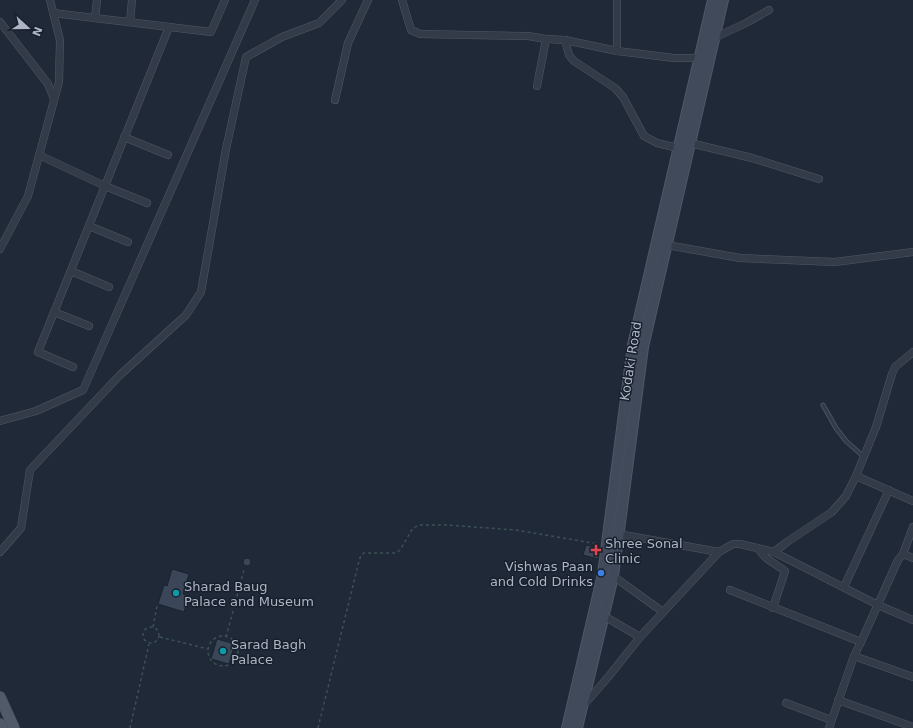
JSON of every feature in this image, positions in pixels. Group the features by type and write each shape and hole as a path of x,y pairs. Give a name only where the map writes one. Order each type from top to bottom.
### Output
{"main road":[{"name":"Kodaki Road","path":"567,728 603,574 633,345 713,0"},
{"name":"Kodaki Road","path":"577,728 613,576 643,347 723,0"},
{"path":"0,697 14,728"},
{"path":"0,724 2,728"}],"street":[{"path":"0,249 28,196 59,82 60,40 50,0"},
{"path":"95,18 97,0"},
{"path":"130,22 132,0"},
{"path":"53,13 211,32 225,0"},
{"path":"0,421 36,411 83,390 255,0"},
{"path":"0,552 21,528 30,470 120,374 186,315 201,292 226,149 246,57 282,37 319,23 342,0"},
{"path":"335,100 348,43 368,0"},
{"path":"402,0 411,30 420,34 528,36 565,40 617,51 674,58 699,58"},
{"path":"617,0 617,51"},
{"path":"714,38 769,10"},
{"path":"0,22 48,84 54,99"},
{"path":"73,367 38,352 169,27"},
{"path":"537,86 546,39"},
{"path":"565,40 569,55 574,61 615,88 623,97 644,136 657,143 678,148"},
{"path":"124,137 168,155"},
{"path":"690,143 752,158 819,179"},
{"path":"39,155 105,186 147,203"},
{"path":"89,226 128,242"},
{"path":"667,245 740,258 835,262 913,252"},
{"path":"71,271 109,287"},
{"path":"54,312 89,326"},
{"path":"774,552 832,512 846,496 876,427 892,374 896,367 913,352"},
{"path":"856,476 913,501"},
{"path":"844,587 889,490"},
{"path":"829,728 854,656 898,560 903,554 913,527"},
{"path":"618,534 719,552"},
{"path":"582,707 606,680 640,637 663,612 719,552 733,544 740,544 774,552 878,605 913,620"},
{"path":"758,548 771,563 785,572 774,608"},
{"path":"903,554 913,558"},
{"path":"613,576 663,612"},
{"path":"730,590 861,642"},
{"path":"604,616 640,637"},
{"path":"854,656 913,677"},
{"path":"838,700 913,727"},
{"path":"786,702 831,720"}],"lane":[{"path":"823,405 836,428 846,441 864,457"}],"path":[{"path":"318,728 359,561 361,555 364,553 396,553 400,550 413,528 419,525 447,525 515,530 606,545"},
{"path":"226,636 244,570"},
{"path":"153,627 157,606"},
{"path":"149,644 144,640 143,633 147,628 153,627 158,631 160,637"},
{"path":"226,636 235,643 238,648 238,654 231,664 220,666 214,664 210,660 208,648 214,639 226,636"},
{"path":"160,637 208,648"},
{"path":"149,644 156,642 160,637"},
{"path":"130,728 149,644"}],"building":[{"path":"586,545 600,548 598,559 583,555"},
{"path":"245,558 249,558 251,562 249,566 245,566 243,564 243,560"},
{"path":"172,569 189,574 183,594 189,596 184,612 158,604 164,585 167,586"},
{"name":"Sarad Bagh Palace","path":"217,639 235,644 229,664 211,659"}],"place":[{"name":"Shree Sonal Clinic","path":"596,550"},
{"name":"Vishwas Paan and Cold Drinks","path":"601,573"},
{"name":"Sharad Baug Palace and Museum","path":"176,593"},
{"name":"Sarad Bagh Palace","path":"223,651"}]}
